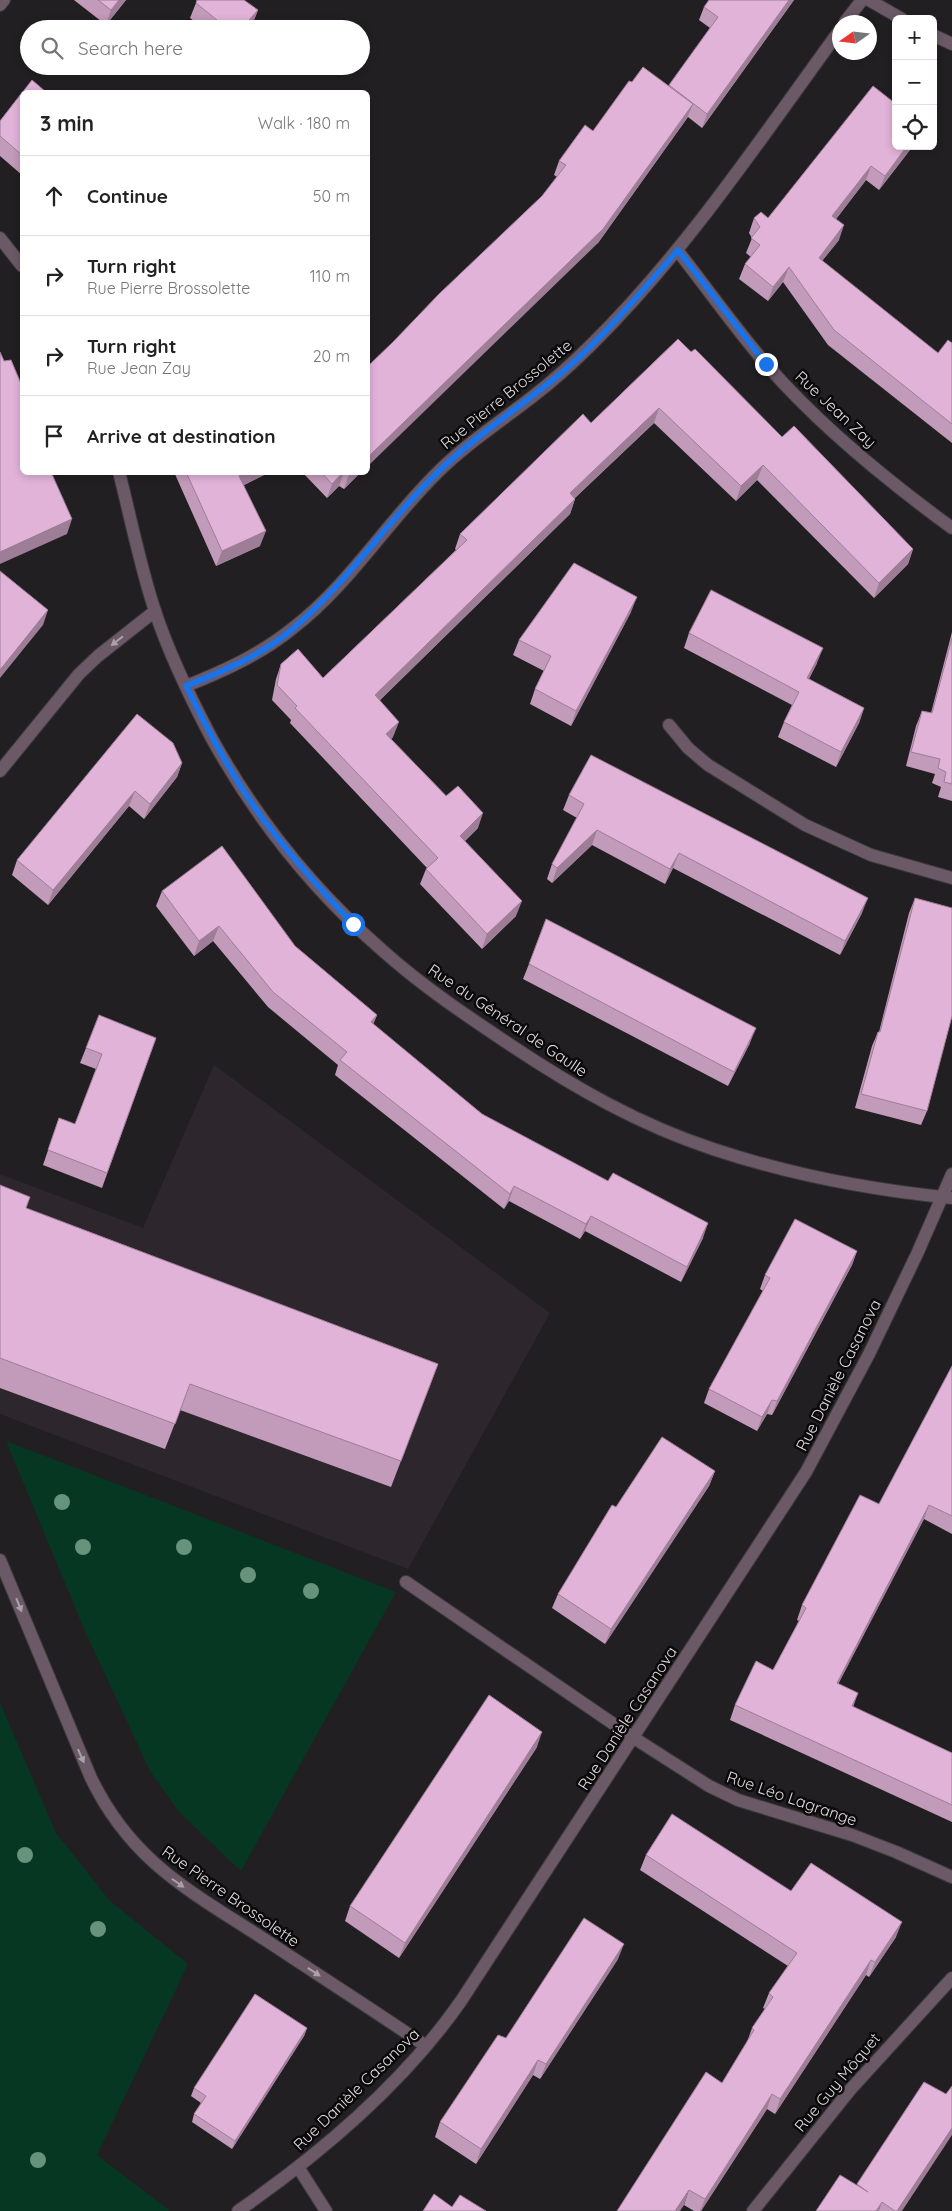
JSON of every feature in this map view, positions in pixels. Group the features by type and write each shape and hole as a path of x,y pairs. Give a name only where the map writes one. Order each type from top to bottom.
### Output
{"street":[{"path":"0,5 4,0"},
{"path":"850,15 862,0"},
{"path":"869,0 895,15"},
{"path":"937,37 952,44"},
{"name":"Rue Pierre Brossolette","path":"186,686 242,662 294,628 332,592 390,523 439,470 568,367 616,319 678,250 832,41"},
{"path":"0,238 20,263"},
{"name":"Rue Jean Zay","path":"678,250 766,364 797,397 865,458 952,528"},
{"name":"Rue du Général de Gaulle","path":"120,475 155,611 186,686 211,737 252,803 299,865 353,924 384,952 476,1023 531,1059 610,1106 712,1149 786,1171 883,1191 947,1198"},
{"path":"0,771 79,674 98,656 155,611"},
{"path":"669,724 688,748 708,765 805,825 871,854 952,878"},
{"name":"Rue Danièle Casanova","path":"238,2211 298,2168 382,2092 426,2046 461,2001 785,1506 819,1449 870,1354 947,1198 952,1174"},
{"name":"Rue Pierre Brossolette","path":"0,1560 91,1778 103,1802 134,1844 174,1880 426,2046"},
{"name":"Rue Léo Lagrange","path":"406,1582 634,1738 709,1786 738,1800 852,1835 952,1877"},
{"name":"Rue Guy Môquet","path":"753,2211 850,2090 952,1978"},
{"path":"298,2168 326,2211"}],"shaded area":[{"path":"214,1065 550,1313 408,1569 0,1414 0,1174 143,1228"}],"green space":[{"path":"6,1441 396,1592 241,1871 179,1812 150,1771 84,1629"},
{"path":"0,1703 56,1833 110,1901 188,1964 97,2155 170,2211 0,2211"}],"building":[{"path":"98,0 119,0 111,10"},
{"path":"197,0 244,0 258,10 249,20 217,20 196,3"},
{"path":"709,0 789,0 707,114 669,85 718,17 704,7"},
{"path":"643,67 693,104 603,229 370,455 370,364 439,294 542,196 566,165 559,161 585,125 593,131 629,81 632,82"},
{"path":"32,80 44,90 24,90"},
{"path":"873,86 892,101 892,150 904,150 885,176 871,166 832,216 844,225 819,258 938,353 948,340 952,343 952,424 834,330 789,267 773,287 745,264 760,245 751,238 760,227 754,218 761,212 768,218"},
{"path":"20,96 20,153 0,136 0,121"},
{"path":"678,339 691,352 695,349 782,437 794,426 913,549 879,583 763,465 741,486 659,408 570,493 575,499 375,695 399,722 386,734 446,796 458,786 483,813 460,836 522,901 487,934 426,869 438,858 295,708 297,706 277,685 281,664 298,649 323,678 467,540 460,534 583,414 591,423"},
{"path":"0,352 4,361 11,360 20,381 20,475 52,475 72,519 0,552"},
{"path":"187,475 240,475 239,476 266,531 222,551"},
{"path":"324,475 340,475 332,484"},
{"path":"574,563 637,597 576,711 535,689 551,656 519,640"},
{"path":"0,571 48,610 0,670"},
{"path":"711,590 823,648 807,678 864,708 841,752 784,722 799,692 689,633"},
{"path":"952,638 952,784 944,782 946,772 938,768 940,759 911,752 922,711 932,713"},
{"path":"137,714 173,743 182,763 150,804 135,791 53,890 17,860"},
{"path":"591,755 868,898 845,941 679,853 670,869 597,830 557,868 552,864 584,804 569,795"},
{"path":"222,846 295,946 377,1015 371,1022 482,1114 608,1181 613,1173 708,1223 687,1267 591,1216 586,1224 514,1186 510,1194 340,1060 347,1052 273,992 219,926 199,941 162,891"},
{"path":"915,898 952,908 952,1016 927,1111 861,1094 878,1032 880,1032"},
{"path":"546,919 756,1028 734,1072 529,964"},
{"path":"99,1015 156,1038 107,1173 48,1150 59,1118 75,1124 102,1054 86,1048"},
{"path":"0,1185 30,1197 26,1208 438,1364 401,1461 190,1384 175,1424 0,1358"},
{"path":"795,1219 857,1251 777,1401 772,1400 762,1417 709,1389 770,1278 765,1275"},
{"path":"952,1366 952,1516 929,1505 837,1683 858,1693 852,1706 952,1753 952,1805 735,1705 756,1661 773,1670 806,1608 802,1605 860,1495 879,1504"},
{"path":"662,1437 715,1471 611,1629 558,1594 612,1505 616,1507"},
{"path":"489,1695 542,1732 405,1943 350,1906"},
{"path":"672,1814 791,1891 811,1863 902,1922 875,1962 871,1960 780,2099 772,2094 705,2199 689,2190 675,2211 617,2211 706,2072 722,2083 754,2030 752,2028 773,1997 769,1993 797,1953 646,1855"},
{"path":"584,1918 624,1944 546,2064 538,2060 481,2149 440,2122 498,2035 506,2038"},
{"path":"255,1994 307,2028 235,2141 194,2114 206,2096 194,2088"},
{"path":"924,2082 946,2094 952,2086 952,2128 897,2211 882,2202 876,2211 816,2211 840,2175 868,2192 857,2184"},
{"path":"434,2194 452,2207 460,2195 486,2211 423,2211"}],"route":[{"path":"353,924 299,865 252,803 211,737 186,686 242,662 294,628 332,592 390,523 439,470 568,367 616,319 678,250 766,364"}]}
